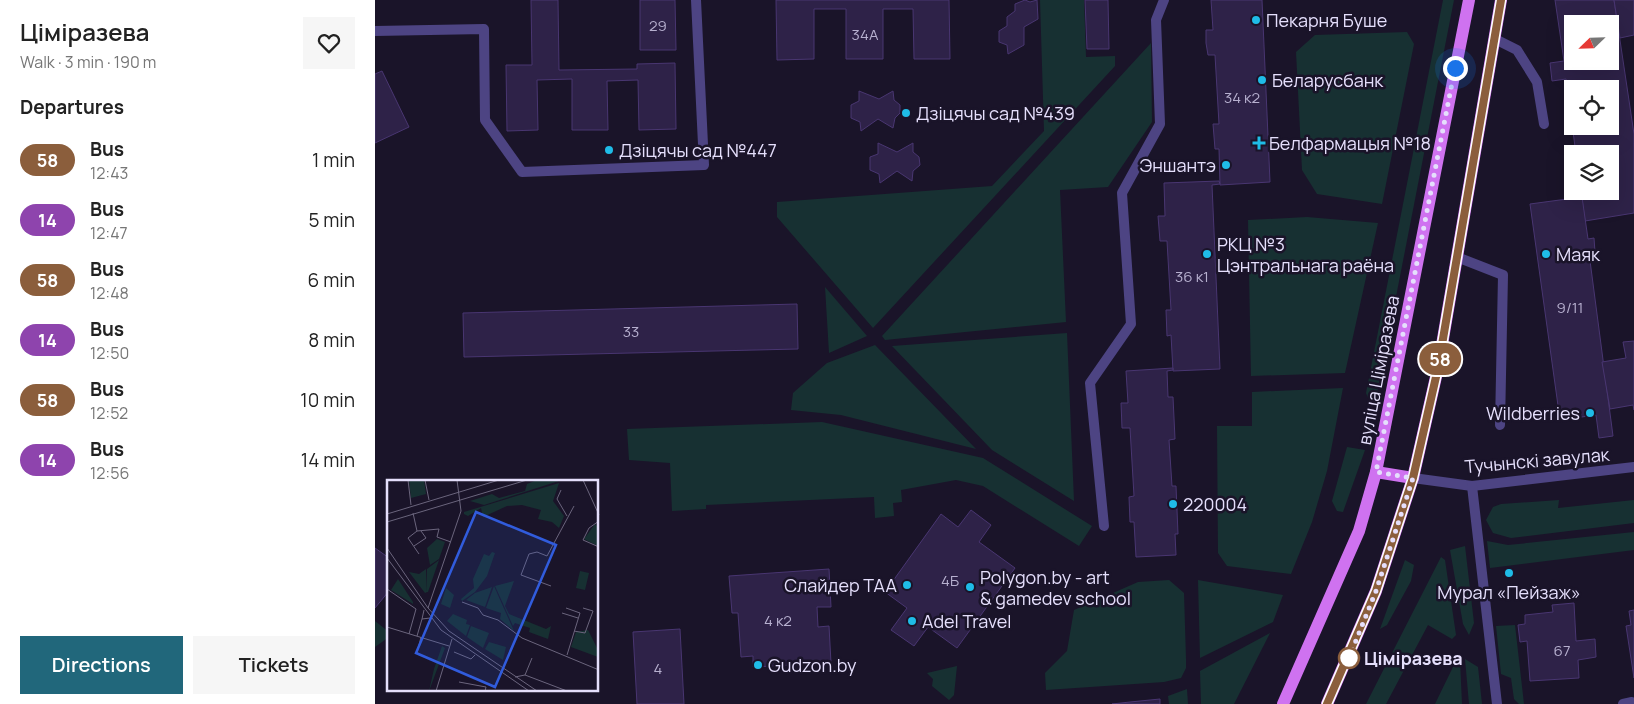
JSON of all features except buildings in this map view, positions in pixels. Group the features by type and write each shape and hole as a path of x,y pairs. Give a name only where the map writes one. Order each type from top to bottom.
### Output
{"main road":[{"name":"вуліца Ціміразева","path":"1283,704 1359,531 1376,472 1469,0"},
{"path":"1327,704 1376,591 1413,478 1438,368 1501,0"},
{"path":"1376,472 1413,478"}],"street":[{"path":"375,31 483,29 485,120 523,172 704,165 696,0"},
{"path":"1104,526 1090,383 1131,324 1122,193 1160,124 1155,20 1164,0"},
{"path":"1495,39 1517,50 1537,82 1544,124"},
{"path":"1457,257 1503,275 1500,425"},
{"name":"Тучынскі завулак","path":"1413,478 1472,486 1634,467"},
{"path":"1472,486 1497,704"}],"green space":[{"path":"1040,0 1084,0 1086,57 1115,56 1115,66 873,328 777,217 777,202 992,186 1044,131"},
{"path":"1443,0 1454,0 1376,399 1368,398 1366,393"},
{"path":"1407,32 1414,44 1382,204 1317,194 1302,170 1296,52 1315,35"},
{"path":"1151,43 1152,122 1108,187 1060,190 1066,322 885,340 882,336"},
{"path":"1307,217 1378,223 1345,373 1251,376 1248,220"},
{"path":"825,287 867,336 829,353"},
{"path":"1067,333 1074,501 992,450 892,346"},
{"path":"875,345 976,449 841,415 791,410 793,393 827,363"},
{"path":"1343,388 1327,471 1312,522 1291,574 1227,566 1218,553 1217,426 1252,426 1252,392"},
{"path":"822,422 983,458 1092,526 1079,546 983,486 956,480 901,490 902,502 893,503 894,516 875,518 874,497 706,505 706,509 672,511 670,463 629,460 627,429"},
{"path":"1347,447 1365,450 1343,512 1337,511 1332,501"},
{"path":"1559,500 1558,508 1634,500 1634,523 1511,538 1493,533 1486,520 1493,507 1501,504"},
{"path":"1634,532 1634,550 1490,568 1487,541 1508,545"},
{"path":"1465,546 1474,623 1469,635 1463,624 1450,550"},
{"path":"1441,557 1445,560 1456,635 1452,639 1428,625 1386,704 1366,704"},
{"path":"1405,560 1414,565 1411,581 1387,625 1380,629"},
{"path":"1169,580 1184,593 1186,668 1181,678 1164,682 1046,690 1045,673 1067,651 1074,610 1138,582"},
{"path":"1198,580 1283,595 1273,622 1200,658"},
{"path":"375,621 387,630 387,638 375,647"},
{"path":"1515,625 1524,704 1519,704 1514,699 1511,678 1501,674 1496,626"},
{"path":"1270,633 1234,704 1201,704 1200,671"},
{"path":"1465,659 1478,667 1482,704 1469,704"},
{"path":"1460,660 1462,704 1435,704 1453,667"},
{"path":"957,666 954,695 949,700 932,686 933,679 927,673"},
{"path":"1187,689 1188,704 1169,704 1168,696"}],"bus line":[{"name":"58","path":"1327,704 1353,650 1376,591 1413,478 1438,368 1501,0"}],"place":[{"name":"Пекарня Буше","path":"1256,20"},
{"name":"Беларусбанк","path":"1262,80"},
{"name":"Дзіцячы сад №439","path":"906,113"},
{"name":"Белфармацыя №18","path":"1259,143"},
{"name":"Дзіцячы сад №447","path":"609,150"},
{"name":"Эншантэ","path":"1226,165"},
{"name":"РКЦ №3 Цэнтральнага раёна","path":"1207,254"},
{"name":"Маяк","path":"1546,254"},
{"name":"Wildberries","path":"1590,413"},
{"name":"220004","path":"1173,504"},
{"name":"Мурал «Пейзаж»","path":"1509,573"},
{"name":"Слайдер ТАА","path":"907,585"},
{"name":"Polygon.by - art & gamedev school","path":"970,587"},
{"name":"Adel Travel","path":"912,621"},
{"name":"Ціміразева","path":"1349,658"},
{"name":"Gudzon.by","path":"758,665"}],"route":[{"path":"1349,658 1376,591 1413,478 1376,472 1455,68"}]}
